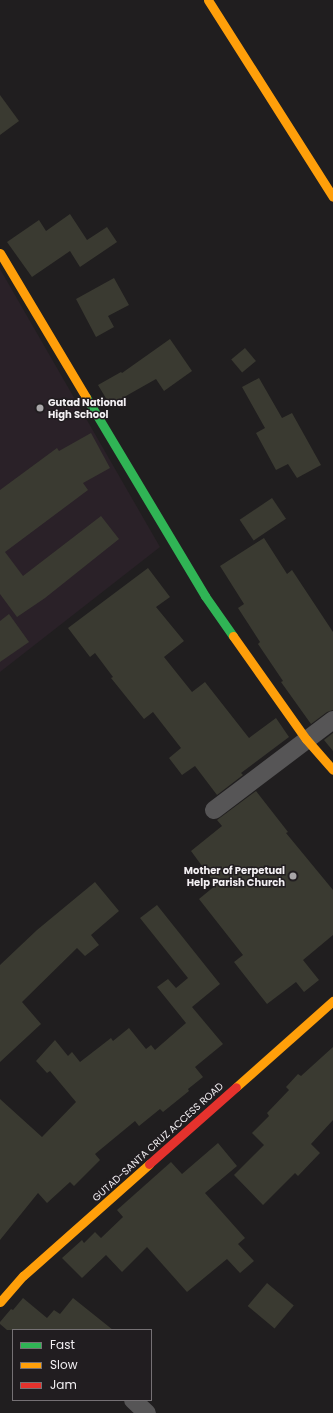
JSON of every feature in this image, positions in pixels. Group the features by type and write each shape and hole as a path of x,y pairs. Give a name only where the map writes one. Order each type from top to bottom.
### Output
{"street":[{"path":"208,0 333,197"},
{"path":"0,253 205,596 306,739 333,770"},
{"path":"214,810 333,720"},
{"name":"GUTAD-SANTA CRUZ ACCESS ROAD","path":"0,1302 23,1276 333,1001"},
{"path":"134,1401 147,1413"}],"shaded area":[{"name":"Gutad National High School","path":"0,269 160,547 0,672"}],"building":[{"path":"0,95 19,121 0,135"},
{"path":"70,214 87,240 107,227 117,242 80,267 70,251 32,277 7,242 39,220 46,231"},
{"path":"114,278 129,305 108,316 114,327 96,337 76,299"},
{"path":"170,339 192,371 164,391 156,379 110,405 98,385 121,372 122,373"},
{"path":"245,348 256,361 242,373 231,360"},
{"path":"259,378 282,418 292,413 321,465 297,478 288,464 276,470 256,433 265,428 242,387"},
{"path":"91,433 110,468 83,483 88,490 5,552 23,576 101,516 119,539 45,598 17,617 0,594 0,490 57,448 59,451"},
{"path":"272,498 286,519 254,541 240,520"},
{"path":"264,538 287,574 292,570 333,632 333,710 327,712 311,724 281,682 283,681 258,644 260,642 238,608 244,604 220,566"},
{"path":"148,568 170,597 156,607 184,641 164,657 192,692 205,682 249,738 276,718 289,737 241,773 243,775 217,795 195,766 182,775 169,758 181,748 153,712 144,719 111,678 113,677 95,653 90,657 68,628"},
{"path":"9,614 29,642 0,662 0,621"},
{"path":"333,733 333,751 324,740"},
{"path":"256,791 288,832 286,833 333,890 333,935 303,960 319,980 304,992 296,982 267,1004 234,962 243,955 199,899 216,885 191,851 222,826 217,820"},
{"path":"95,882 119,911 91,935 99,945 85,956 77,948 22,1002 41,1024 0,1062 0,965 37,930"},
{"path":"157,905 220,984 192,1007 223,1044 195,1067 203,1077 188,1089 189,1091 163,1112 160,1109 139,1126 135,1121 95,1154 100,1160 74,1186 70,1182 47,1203 38,1193 0,1240 0,1099 42,1137 76,1102 50,1071 47,1073 36,1061 55,1040 68,1056 72,1052 80,1062 111,1038 113,1041 129,1028 146,1049 151,1045 155,1050 186,1023 157,987 168,979 176,988 188,978 140,918"},
{"path":"333,1047 333,1120 311,1144 320,1153 298,1176 295,1173 263,1205 234,1175 264,1145 252,1133 269,1116 267,1113 289,1090 286,1087 298,1074 301,1076"},
{"path":"218,1143 237,1166 205,1193 245,1238 238,1244 254,1261 240,1273 227,1259 187,1292 147,1247 122,1272 106,1255 82,1278 62,1258 82,1240 84,1243 95,1232 101,1238 123,1217 117,1210 171,1162 182,1174"},
{"path":"267,1283 294,1305 275,1328 248,1306"},
{"path":"23,1298 47,1318 54,1310 60,1314 73,1298 112,1329 7,1330 0,1324 0,1322 11,1309 13,1310"}],"traffic: fast":[{"path":"86,397 205,596 233,636"}],"traffic: slow":[{"path":"208,0 333,197"},
{"path":"0,253 86,397"},
{"path":"233,636 306,739 333,770"},
{"path":"236,1087 333,1001"},
{"path":"0,1302 23,1276 149,1164"}],"traffic: jam":[{"path":"149,1164 236,1087"}],"place":[{"name":"Gutad National High School","path":"40,408"},
{"name":"Mother of Perpetual Help Parish Church","path":"293,876"}]}
